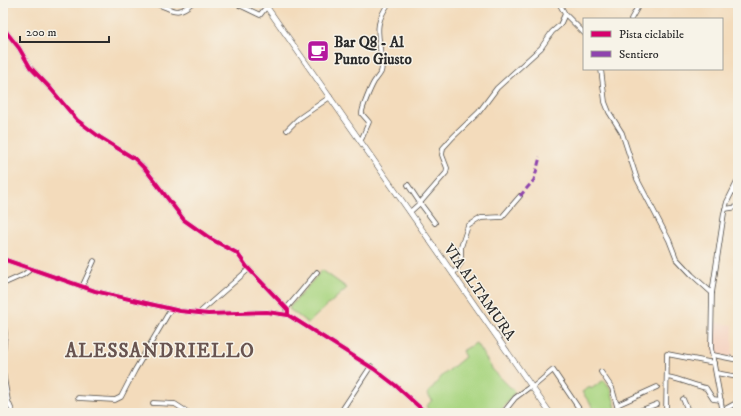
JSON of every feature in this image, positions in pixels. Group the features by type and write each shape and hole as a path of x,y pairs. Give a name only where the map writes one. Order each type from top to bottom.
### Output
{"main road":[{"name":"VIA ALTAMURA","path":"266,5 323,90 330,97 550,413"}],"street":[{"path":"123,3 144,3"},
{"path":"152,3 180,11 192,3"},
{"path":"235,3 260,15 266,5"},
{"path":"360,140 369,122 362,114 362,109 368,99 374,82 381,72 381,51 378,28 384,11 389,3"},
{"path":"559,3 565,14 583,32"},
{"path":"632,18 640,3"},
{"path":"410,212 420,203 446,173 447,168 442,155 443,148 485,106 497,88 541,48 552,32 560,25 565,14"},
{"path":"3,28 30,67 75,118 100,138 122,150 139,163 184,220 211,239 237,253 249,269 286,309 288,315"},
{"path":"601,70 604,92 609,112 622,133 637,179 669,240 676,258 712,293"},
{"path":"287,130 298,119 330,97"},
{"path":"721,412 721,400 711,348 712,293 725,209 738,180"},
{"path":"408,185 435,223"},
{"path":"453,274 461,263 460,250 465,231 468,226 481,218 502,218 520,196"},
{"path":"725,209 738,207"},
{"path":"3,259 82,287 171,309 199,314 255,312 288,315 371,366 392,382 426,413"},
{"path":"82,287 94,261"},
{"path":"3,284 23,275 31,269"},
{"path":"199,314 249,269"},
{"path":"286,309 317,272"},
{"path":"78,398 115,400 121,397 171,309"},
{"path":"3,317 5,340 3,352"},
{"path":"666,413 667,354 714,364"},
{"path":"712,355 738,360"},
{"path":"340,413 371,366"},
{"path":"502,413 514,398 532,387 553,370 582,413"},
{"path":"3,372 8,401 13,413"},
{"path":"601,372 612,388 619,413"},
{"path":"716,373 738,377"},
{"path":"667,377 680,379 695,386 706,388 713,399 721,400"},
{"path":"617,404 657,388"},
{"path":"683,399 689,413"},
{"path":"721,412 738,402"},
{"path":"153,403 175,404 189,413"},
{"path":"634,413 657,404"}],"shaded area":[{"path":"714,322 733,325 732,357 713,354"}],"green space":[{"path":"322,270 347,288 308,323 289,309"},
{"path":"476,343 493,370 515,392 499,413 433,413 426,407 432,400 427,394 442,376 465,357 462,351"},
{"path":"604,380 611,389 617,413 597,413 582,392 590,387 591,389"}],"marked path":[{"path":"520,196 534,180 540,157"}],"cycle path":[{"path":"3,28 19,48 30,67 77,120 101,138 135,159 146,170 184,220 211,239 237,253 247,267 288,310 288,315"},
{"path":"3,259 95,291 180,311 208,314 267,312 288,315 374,369 395,385 426,413"}],"place":[{"name":"Bar Q8 - Al Punto Giusto","path":"318,51"}],"district":[{"name":"ALESSANDRIELLO","path":"160,350"}]}
